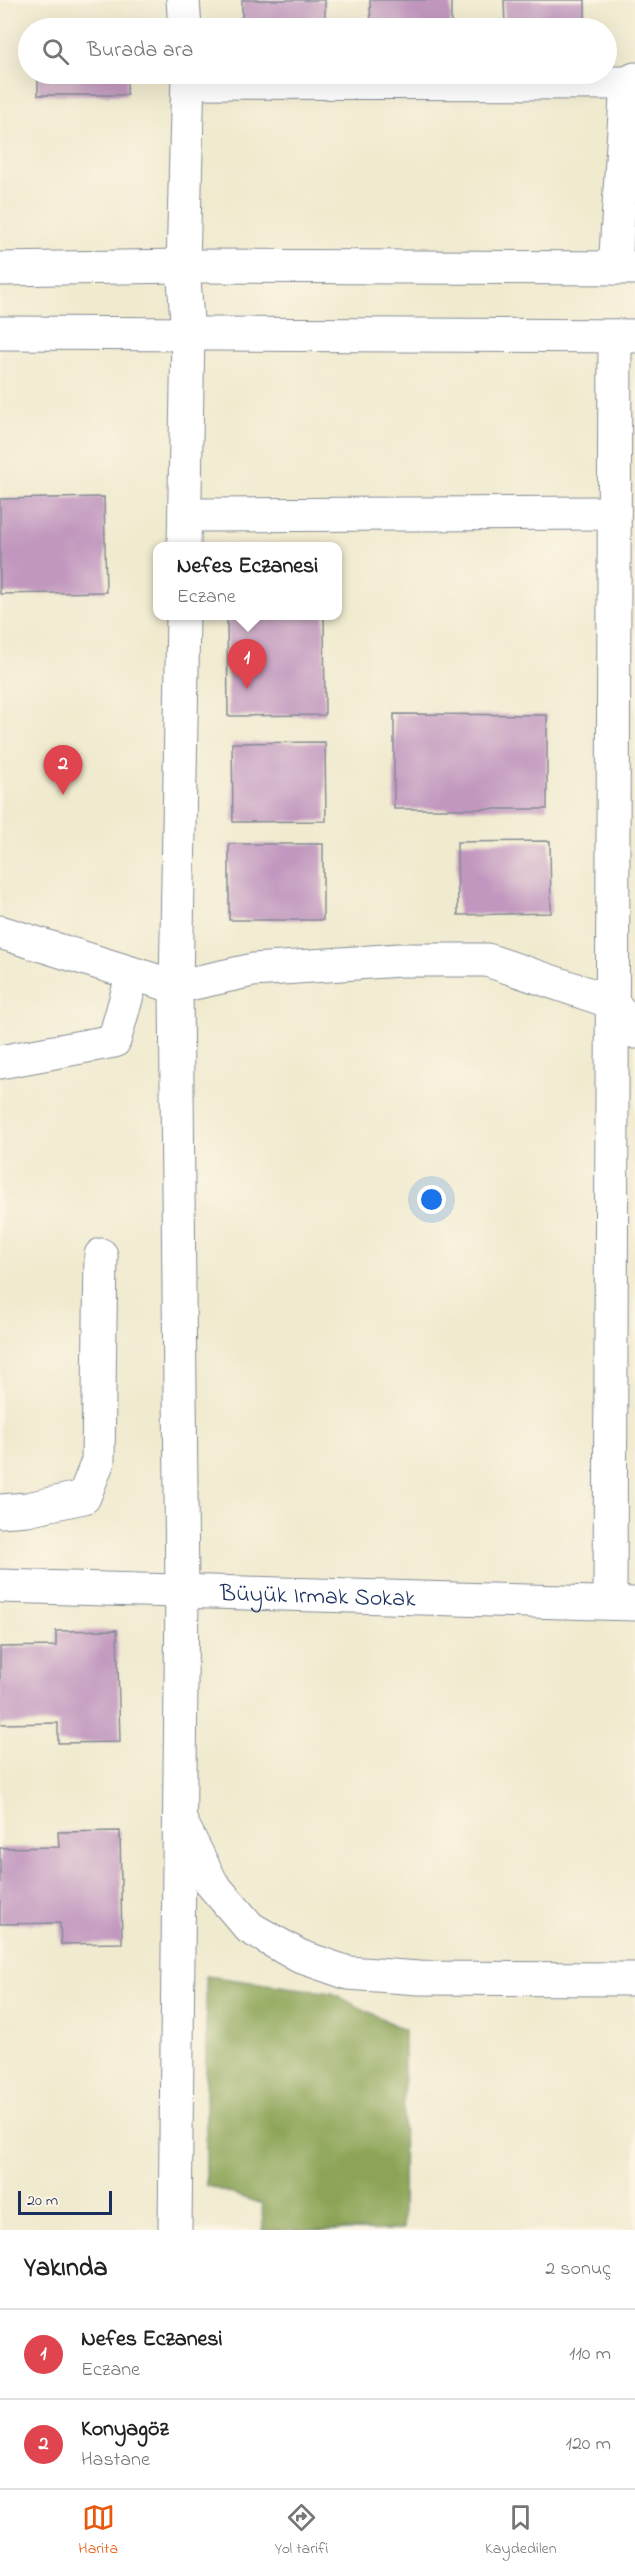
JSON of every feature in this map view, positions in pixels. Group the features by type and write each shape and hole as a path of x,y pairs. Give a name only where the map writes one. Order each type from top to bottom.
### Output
{"street":[{"path":"183,0 184,18"},
{"path":"0,269 183,266 625,268 631,81"},
{"path":"188,84 183,266 188,334 185,531 614,513"},
{"path":"0,333 625,336 614,513 612,1002 622,1604"},
{"path":"175,2230 183,1591 176,987 183,620"},
{"path":"0,932 176,987 253,970 400,960 487,960 612,1002 635,1032"},
{"path":"0,1062 114,1041 133,974"},
{"path":"0,1511 27,1509 84,1497 99,1461 101,1255"},
{"name":"Büyük Irmak Sokak","path":"0,1586 622,1604"},
{"path":"180,1820 212,1884 250,1928 299,1956 348,1973 384,1976 635,1979"}],"green space":[{"path":"206,1976 332,1993 404,2030 403,2230 263,2230 262,2204 206,2185"}],"building":[{"path":"242,0 325,0 325,18 242,18"},
{"path":"370,0 451,0 451,18 371,18"},
{"path":"504,0 585,0 585,18 505,18"},
{"path":"38,84 127,84 127,95 38,95"},
{"path":"104,497 106,592 0,594 0,499"},
{"path":"227,620 324,620 325,715 228,716"},
{"path":"394,714 547,715 547,809 394,809"},
{"path":"325,742 326,821 233,822 232,743"},
{"path":"550,841 551,913 458,915 457,842"},
{"path":"229,844 323,844 323,920 229,920"},
{"path":"117,1630 120,1742 58,1743 58,1723 0,1724 0,1647 56,1646 56,1631"},
{"path":"120,1831 122,1943 61,1944 60,1923 0,1924 0,1848 59,1847 58,1832"}],"place":[{"name":"Nefes Eczanesi","path":"247,689"},
{"name":"Konyagöz","path":"63,795"}]}
